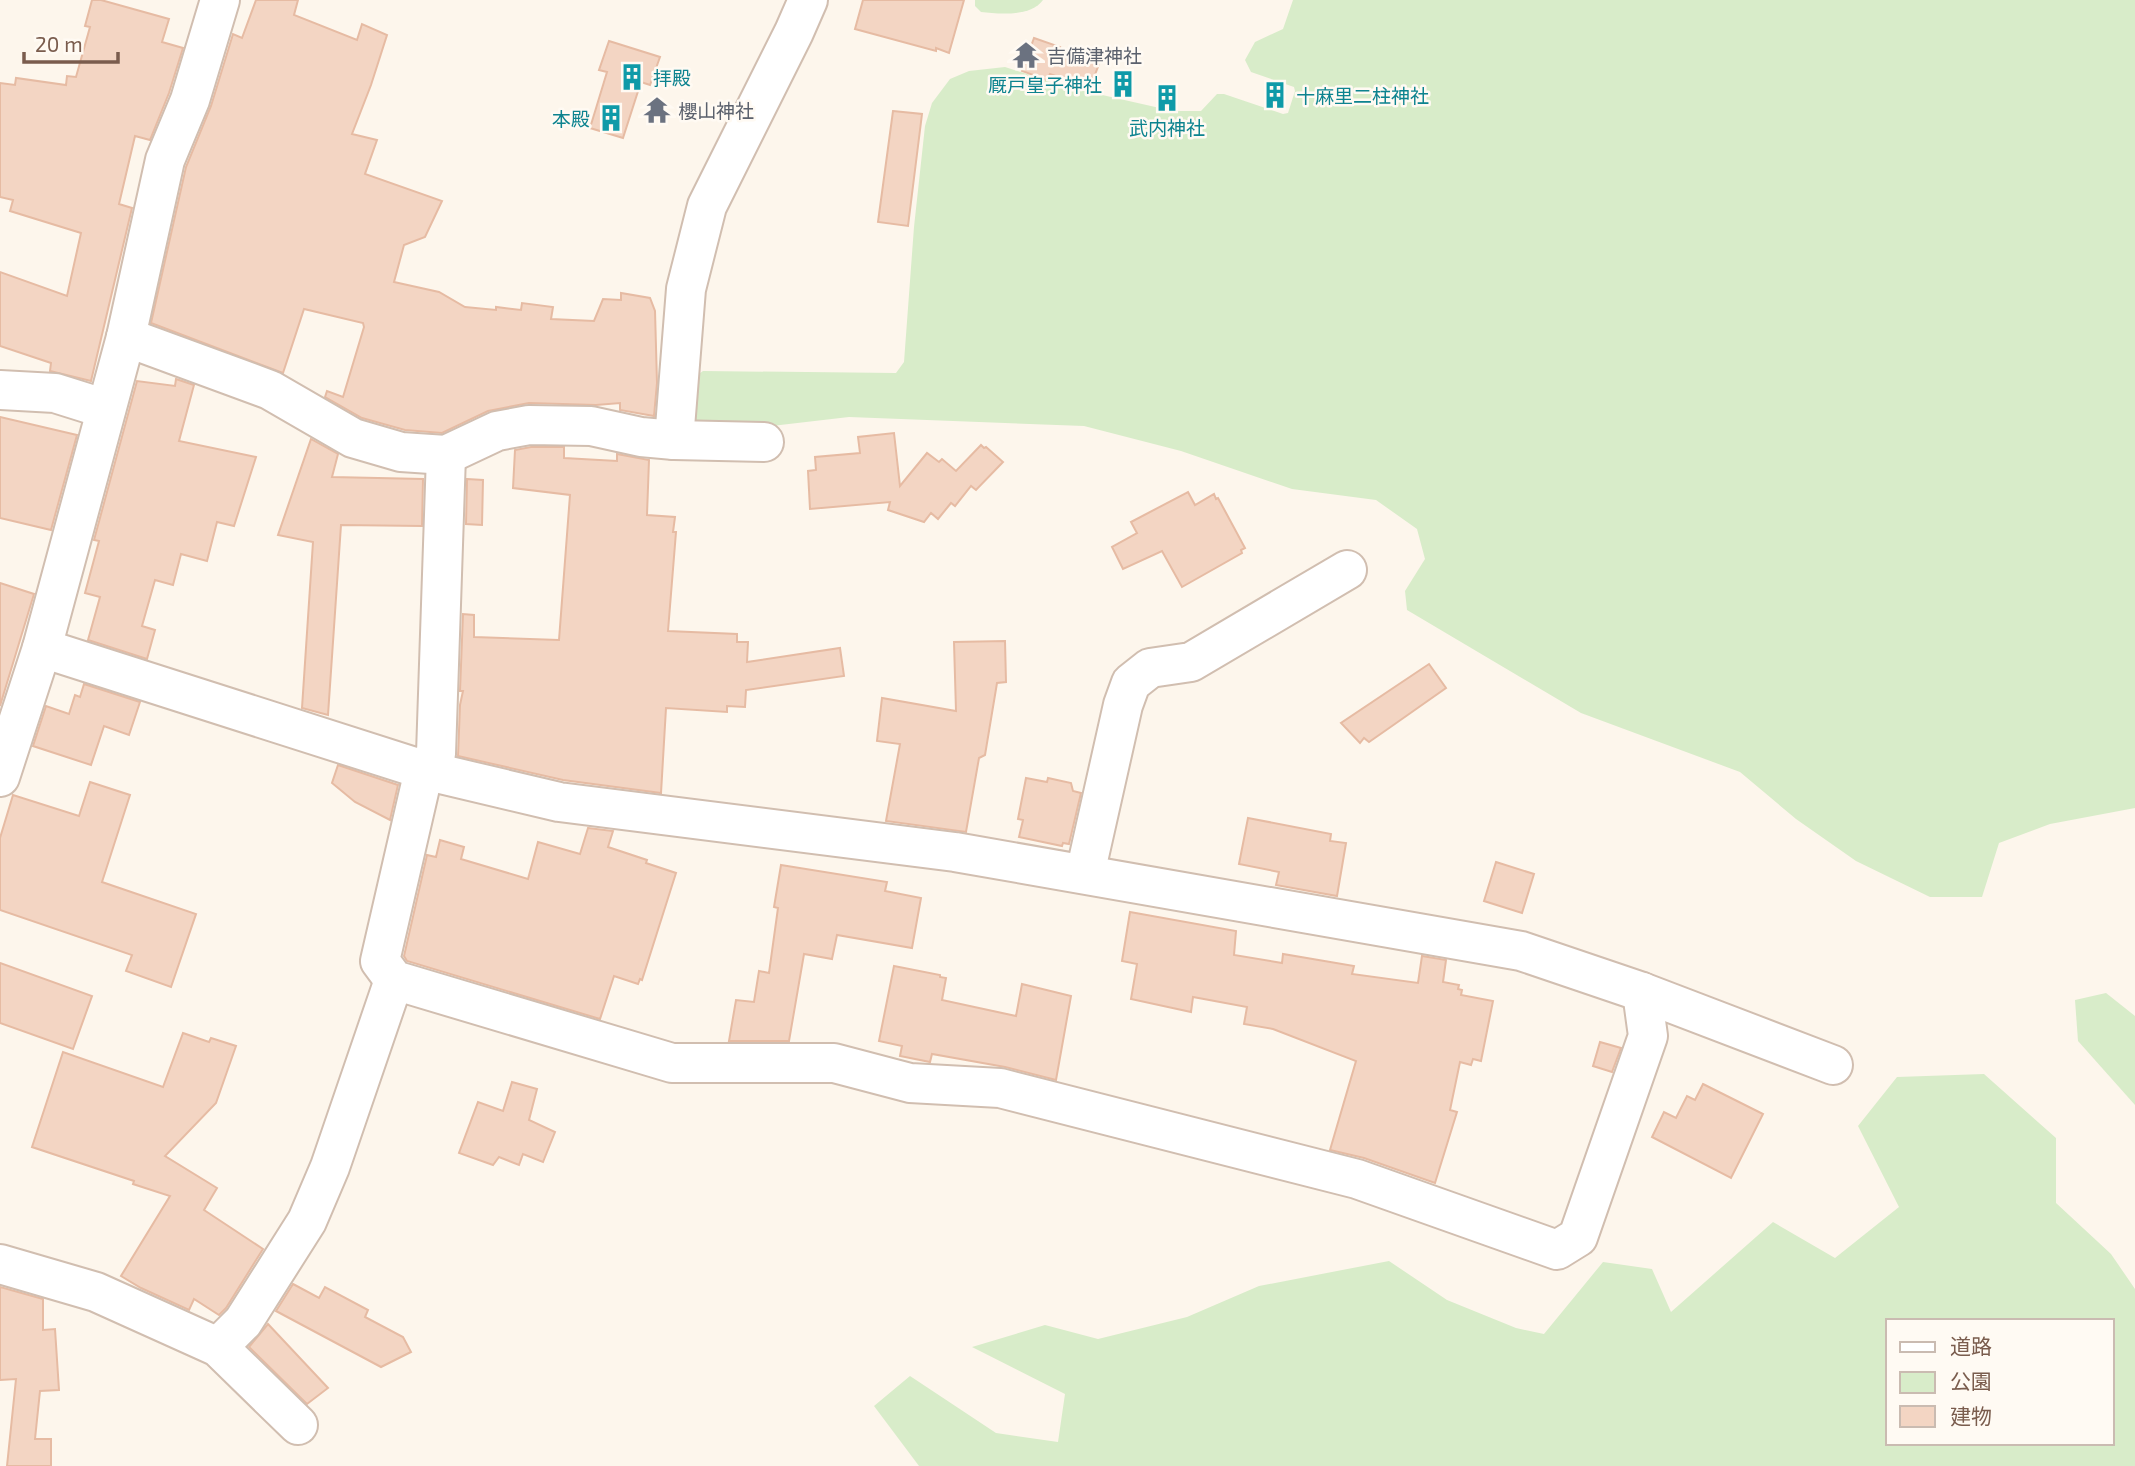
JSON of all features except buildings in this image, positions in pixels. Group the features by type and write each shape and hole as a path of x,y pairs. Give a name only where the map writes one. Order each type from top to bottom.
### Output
{"street":[{"path":"0,777 42,648 126,337 165,160 190,100 220,0"},
{"path":"674,440 686,289 707,206 808,0"},
{"path":"126,337 270,390 353,438 401,452 446,455 497,431 529,425 591,426 641,437 674,440 764,442"},
{"path":"0,390 55,393 106,409"},
{"path":"446,455 436,754 424,770 380,961 394,980 671,1063 834,1063 910,1083 1000,1088 1357,1179 1557,1250 1578,1237 1648,1036 1642,992"},
{"path":"1085,874 1123,705 1131,682 1150,668 1191,662 1347,569"},
{"path":"42,648 424,770 559,802 955,852 1521,951 1642,992 1833,1065"},
{"path":"218,1347 243,1322 307,1221 331,1167 394,980"},
{"path":"0,1264 96,1292 218,1347 298,1425"}],"green space":[{"path":"975,0 1043,0 1023,12 1005,14 981,12 975,6"},
{"path":"1293,0 2135,0 2135,808 2050,824 1999,843 1982,897 1930,897 1856,861 1796,819 1740,772 1581,713 1407,610 1405,591 1425,559 1417,529 1376,500 1292,489 1181,451 1084,426 849,417 763,427 697,427 689,420 690,380 703,371 896,373 904,362 925,126 932,103 950,79 969,71 1005,67 1067,87 1173,111 1201,111 1217,94 1224,94 1283,114 1288,113 1294,87 1251,72 1245,60 1255,42 1283,29"},
{"path":"2106,993 2135,1016 2135,1105 2078,1041 2075,1000"},
{"path":"1984,1074 2056,1138 2056,1203 2111,1254 2135,1289 2135,1466 919,1466 874,1406 910,1376 996,1433 1058,1442 1065,1394 972,1347 1045,1325 1098,1339 1187,1317 1259,1286 1389,1261 1447,1300 1516,1328 1544,1334 1603,1262 1652,1269 1671,1312 1773,1222 1835,1258 1899,1207 1858,1126 1897,1077"}],"place":[{"name":"吉備津神社","path":"1026,55"},
{"name":"拝殿","path":"632,77"},
{"name":"厩戸皇子神社","path":"1123,84"},
{"name":"十麻里二柱神社","path":"1275,95"},
{"name":"武内神社","path":"1167,98"},
{"name":"櫻山神社","path":"657,110"},
{"name":"本殿","path":"611,118"}]}
